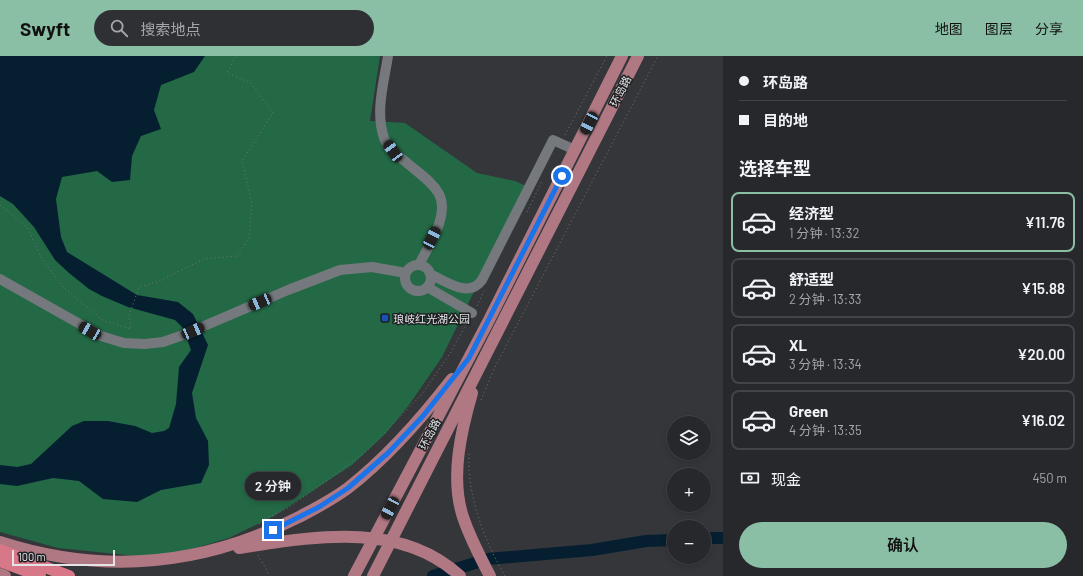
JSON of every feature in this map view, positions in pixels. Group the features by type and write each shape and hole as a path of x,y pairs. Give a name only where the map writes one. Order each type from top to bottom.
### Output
{"highway":[{"path":"0,550 69,576"},
{"path":"0,561 40,576"}],"main road":[{"name":"环岛路","path":"354,576 469,358 622,56"},
{"name":"环岛路","path":"373,576 638,56"},
{"path":"206,552 276,528 325,504 348,488 388,453 423,416 469,358"},
{"path":"481,364 461,434 459,457 459,499 463,516 473,542 490,576"},
{"path":"0,542 55,556 113,562 168,559 298,539 360,537 392,541 428,554 453,569 460,576"},
{"path":"0,574 5,576"}],"street":[{"path":"388,56 379,114 384,139 393,151 429,181 439,195 442,211 439,224 419,265"},
{"path":"430,274 430,281 427,287 417,290 410,287 406,281 406,273 411,267 419,265 426,268 430,274 464,289 472,288 480,282 553,140 575,150"},
{"path":"0,279 90,331 109,339 124,343 145,344 163,342 183,335 288,290 340,270 372,267 406,273"},
{"path":"427,287 472,314"}],"path":[{"path":"0,205 27,227 42,259 63,287 104,321 131,329 129,316 139,287 157,282 204,259 237,256 249,238 252,204 242,161 273,113 252,83 228,73 236,56"},
{"path":"561,144 607,56"},
{"path":"480,401 495,367 658,56"},
{"path":"524,218 544,177"},
{"path":"258,525 265,519 288,508 373,446 423,393 451,352 487,286"},
{"path":"469,452 471,490 485,534 506,576"},
{"path":"256,551 270,576"}],"green space":[{"path":"0,56 380,56 370,121 405,123 477,173 515,181 526,186 442,357 409,405 386,433 352,465 274,516 229,538 192,549 146,557 58,548 0,532"}],"water":[{"path":"0,56 205,56 194,72 161,85 154,110 161,129 141,136 132,156 130,180 112,182 97,171 62,177 56,199 61,237 67,252 137,295 178,302 193,314 208,345 192,393 196,418 208,441 209,465 201,483 161,490 137,502 103,499 79,481 53,478 17,486 0,484 0,465 17,467 31,464 72,426 84,421 108,421 135,426 152,433 164,431 169,428 176,404 179,367 191,350 183,328 175,320 128,307 102,296 89,289 69,273 55,260 34,227 13,204 0,196"}],"waterway":[{"path":"711,538 723,538"},
{"path":"433,576 488,559 592,550 646,541 667,540"}],"place":[{"name":"琅岐红光湖公园","path":"385,318"}],"route":[{"path":"273,530 325,504 348,488 388,453 423,416 469,358 562,176"}]}
